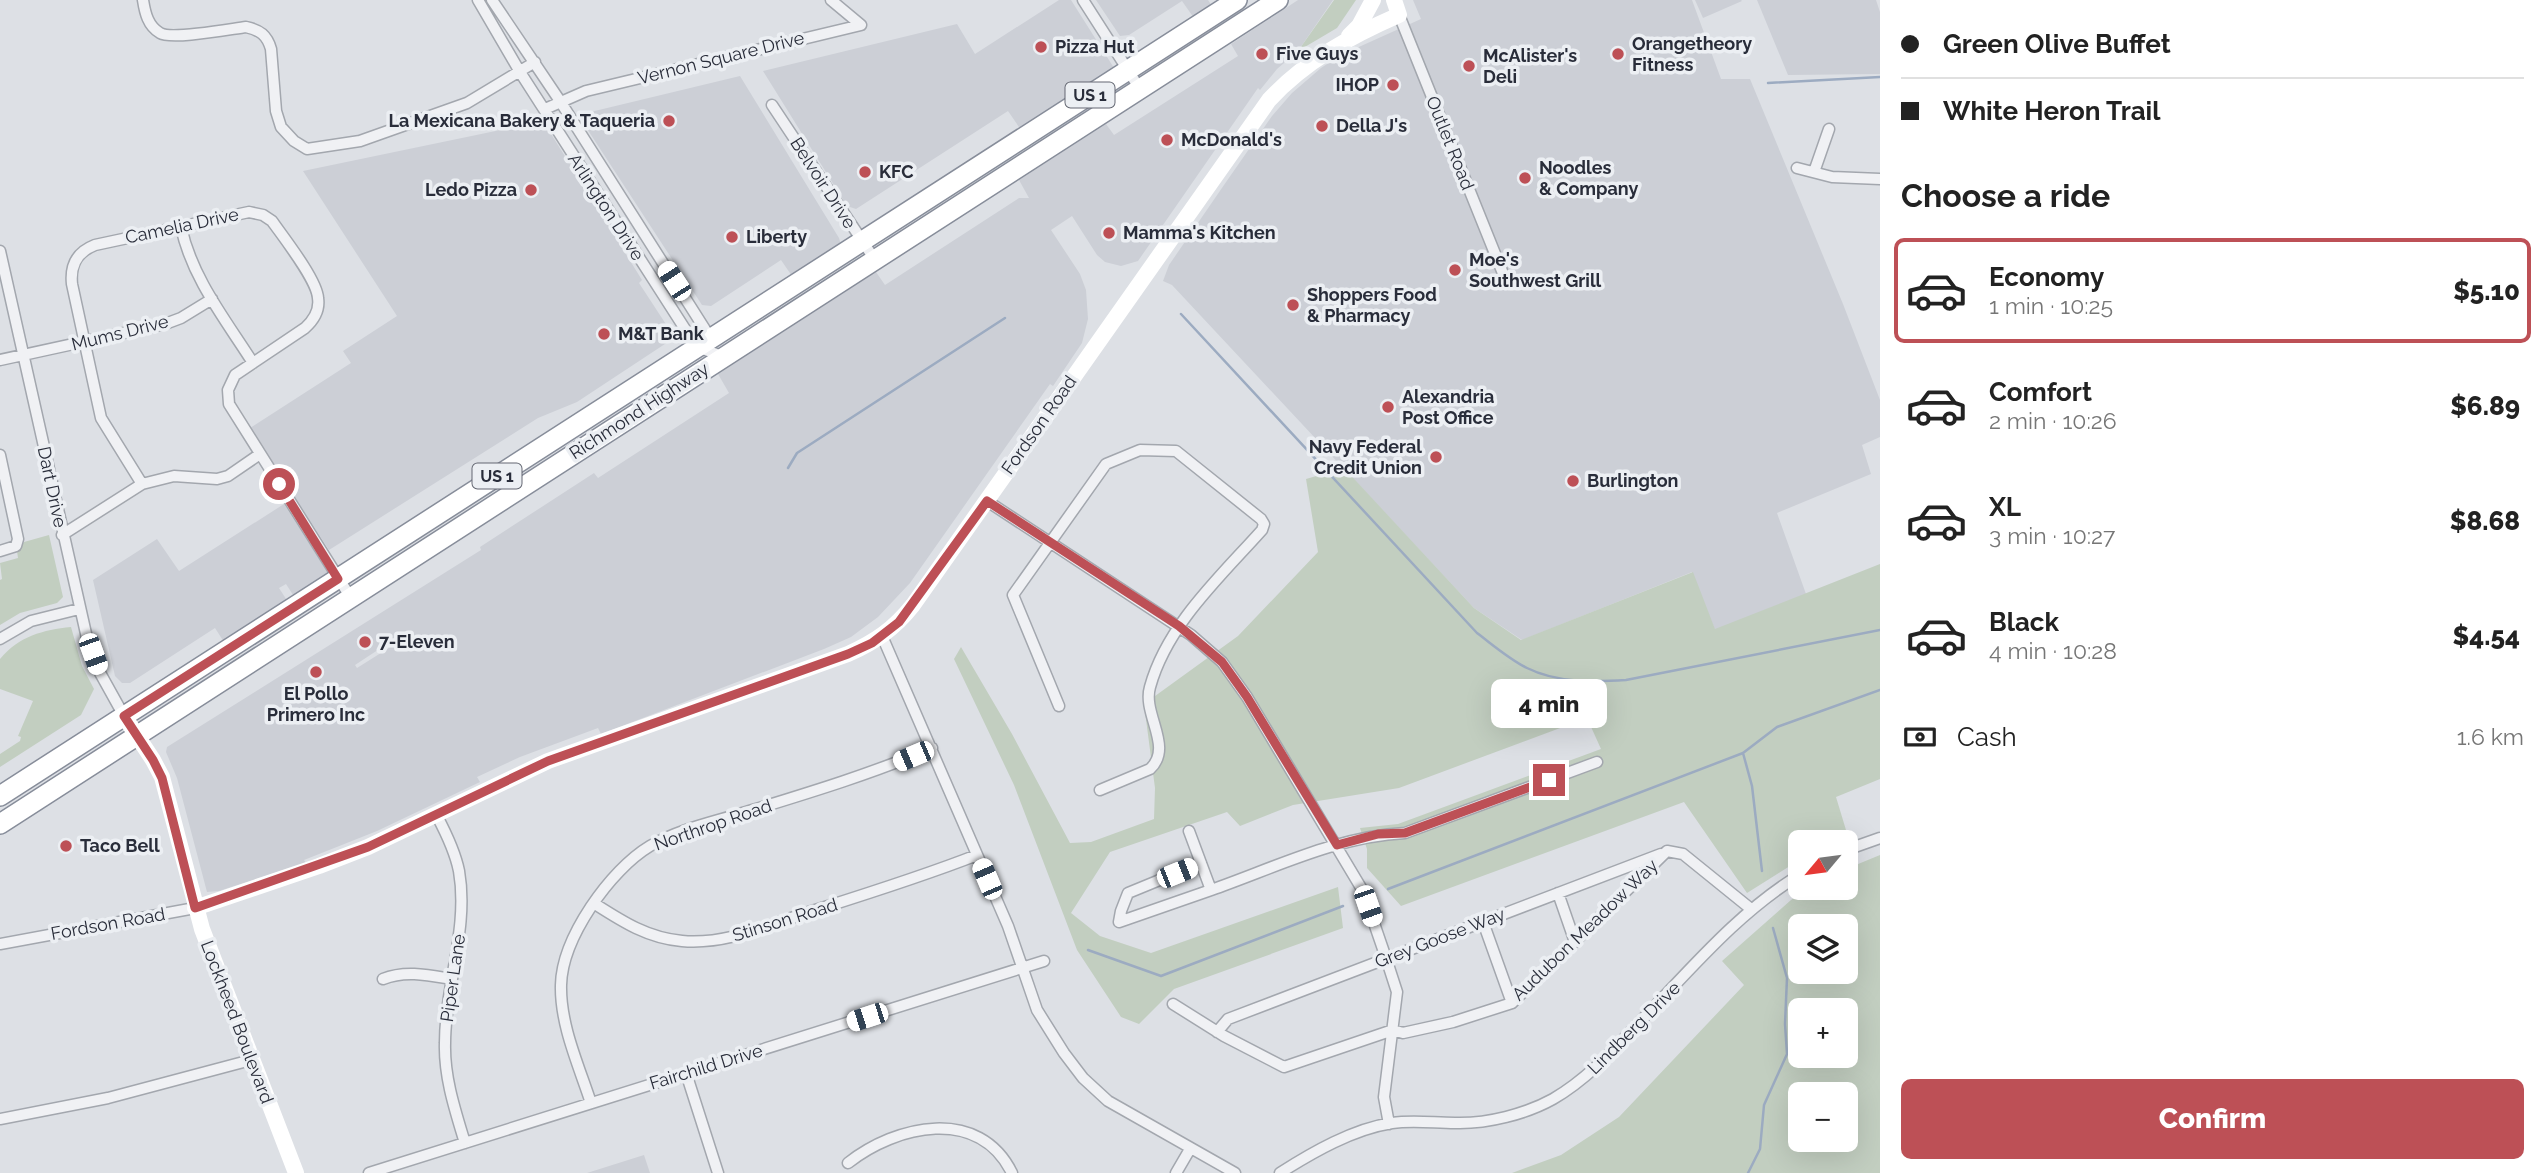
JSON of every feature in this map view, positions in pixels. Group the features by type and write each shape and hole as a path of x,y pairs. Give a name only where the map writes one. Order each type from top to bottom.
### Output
{"highway":[{"name":"Richmond Highway","path":"0,796 1237,0"},
{"name":"Richmond Highway","path":"0,824 1279,0"}],"street":[{"path":"143,0 148,21 153,28 168,37 246,27 263,34 271,49 276,111 281,127 294,141 307,149 360,141 467,103 535,62"},
{"name":"Arlington Drive","path":"478,0 605,206 705,343 724,357"},
{"name":"Arlington Drive","path":"492,0 560,101 705,343"},
{"name":"Vernon Square Drive","path":"545,109 586,91 861,24 831,0"},
{"path":"1083,0 1140,89"},
{"path":"1345,41 1359,26 1373,0"},
{"name":"Fordson Road","path":"0,944 195,908 331,862 437,816 548,761 848,654 882,636 913,606 1269,100 1301,70 1397,7"},
{"name":"Outlet Road","path":"1397,7 1502,271"},
{"name":"Belvoir Drive","path":"772,106 875,260"},
{"path":"1814,172 1829,130"},
{"path":"1797,167 1845,179 1880,178"},
{"name":"Camelia Drive","path":"142,484 101,418 71,276 76,258 87,248 95,246 249,212 263,215 272,221 315,287 319,300 318,308 311,323 234,375 228,396 232,411 351,598"},
{"path":"180,227 190,261 253,363"},
{"name":"Dart Drive","path":"0,251 79,609 99,671 124,716"},
{"name":"Mums Drive","path":"0,360 165,324 212,299"},
{"path":"1059,706 1013,595 1106,464 1140,450 1176,451 1264,524 1262,530 1179,626 1158,664 1149,691 1160,751 1156,764 1100,790"},
{"path":"62,535 142,484 174,476 217,479 260,454"},
{"path":"0,455 6,509 18,540 11,549 0,551"},
{"path":"987,501 1179,626 1222,662 1247,697 1363,891 1386,958 1397,992 1384,1097 1389,1124"},
{"path":"0,639 31,621 79,609"},
{"path":"882,636 1007,926 1037,1010 1083,1078 1108,1101 1235,1173"},
{"name":"Lockheed Boulevard","path":"124,716 162,778 195,908 296,1173"},
{"name":"Northrop Road","path":"590,1103 565,1023 561,987 563,966 569,946 595,904 625,865 661,841 867,774 932,748"},
{"path":"1201,863 1128,893 1119,922 1337,845 1378,834 1405,833 1597,762"},
{"name":"Piper Lane","path":"437,816 454,852 461,886 461,920 445,1028 445,1059 452,1103 465,1143"},
{"path":"1189,831 1211,890"},
{"path":"1858,846 1880,838"},
{"name":"Grey Goose Way","path":"1217,1032 1228,1019 1667,852"},
{"name":"Audubon Meadow Way","path":"1173,1004 1217,1032 1284,1067 1393,1030 1403,1033 1454,1022 1512,1003 1667,852 1683,854 1751,909"},
{"name":"Stinson Road","path":"595,904 629,926 650,935 680,941 713,940 747,932 903,883 977,855"},
{"name":"Lindberg Drive","path":"1280,1173 1330,1145 1389,1124 1419,1121 1457,1124 1483,1121 1510,1115 1553,1099 1592,1072 1751,909 1788,882"},
{"path":"1558,893 1575,942"},
{"path":"1483,922 1512,1003"},
{"name":"Fairchild Drive","path":"369,1173 1044,961"},
{"path":"383,979 413,973 452,979"},
{"path":"0,1119 108,1098 251,1060"},
{"path":"686,1073 718,1173"},
{"path":"848,1163 865,1149 878,1143 933,1128 948,1128 966,1132 988,1143 1001,1155 1012,1173"},
{"path":"1176,1173 1190,1149"}],"shaded area":[{"path":"1059,0 1071,0 1114,68 1021,130 1008,111 856,209 847,206 763,71 957,24 975,54"},
{"path":"1096,0 1208,0 1214,9 1196,21 1182,1 1129,35 1120,36"},
{"path":"1298,0 1333,0 1298,51 1277,69 1260,90 1258,88 1138,261 1121,266 1105,262 1097,255 1072,216 1051,230 1080,274 1086,290 1088,319 1082,343 1053,386 1050,384 910,583 878,617 851,637 824,649 601,734 598,728 520,757 477,777 480,782 377,831 304,860 306,863 219,891 207,892 177,778 166,752 167,747 481,550 480,547 594,473 598,478 729,393 718,374 876,272 885,285 1019,198 1029,198 1019,180 1106,124 1114,135 1238,56 1231,44","holes":["390,642 392,646 357,668 355,665"]},
{"path":"1413,0 1692,0 1721,79 1750,79 1880,400 1880,437 1862,445 1871,474 1777,513 1806,594 1715,630 1692,572 1522,640 1474,608 1172,285 1163,281 1169,265 1272,116 1292,93 1341,55 1421,19"},
{"path":"1695,0 1741,0 1742,1 1703,18"},
{"path":"1757,0 1876,0 1880,12 1880,74 1788,75"},
{"path":"740,76 841,245 794,279 781,260 711,306 702,305 578,115"},
{"path":"543,121 642,280 639,283 673,335 671,340 577,402 538,418 329,550 250,428 351,363 343,351 397,316 303,171"},
{"path":"284,504 330,576 295,598 286,584 279,588 288,602 224,642 215,628 130,683 122,683 115,676 93,580 157,539 179,571"},
{"path":"644,1155 650,1173 587,1173"}],"green space":[{"path":"1334,0 1356,0 1337,28 1298,51"},
{"path":"1344,468 1474,608 1521,640 1693,572 1715,629 1880,564 1880,779 1836,797 1846,830 1788,830 1788,867 1747,893 1684,802 1401,906 1367,868 1367,849 1360,828 1398,824 1601,749 1587,718 1399,788 1293,805 1240,826 1227,812 1110,852 1071,913 1100,936 1151,953 1338,887 1343,928 1174,989 1139,1024 1121,1017 1077,950 1014,785 954,659 961,647 1012,734 1070,843 1091,842 1154,819 1155,788 1144,704 1238,636 1318,552 1306,479"},
{"path":"49,535 63,597 57,603 20,613 0,625 0,563 18,558 17,551 24,542"},
{"path":"71,627 82,666 94,689 81,715 0,767 0,754 20,741 21,737 18,736 33,701 0,689 0,659 23,640 51,630"},
{"path":"1880,855 1880,1173 1512,1173 1561,1155 1619,1117 1744,985 1722,961 1791,900 1858,900 1858,864"}],"waterway":[{"path":"1768,83 1880,77"},
{"path":"1181,314 1477,633 1527,668 1563,679 1626,680 1880,630"},
{"path":"788,468 797,453 1005,318"},
{"path":"1388,889 1743,753 1777,727 1880,690"},
{"path":"1743,753 1752,786 1762,871"},
{"path":"1088,950 1161,976 1343,906"},
{"path":"1748,1173 1760,1149 1764,1105 1787,1054 1787,978 1773,928"}],"place":[{"name":"Pizza Hut","path":"1041,47"},
{"name":"Five Guys","path":"1262,54"},
{"name":"Orangetheory Fitness","path":"1618,54"},
{"name":"McAlister's Deli","path":"1469,66"},
{"name":"IHOP","path":"1393,85"},
{"name":"La Mexicana Bakery & Taqueria","path":"669,121"},
{"name":"Della J's","path":"1322,126"},
{"name":"McDonald's","path":"1167,140"},
{"name":"KFC","path":"865,172"},
{"name":"Noodles & Company","path":"1525,178"},
{"name":"Ledo Pizza","path":"531,190"},
{"name":"Mamma's Kitchen","path":"1109,233"},
{"name":"Liberty","path":"732,237"},
{"name":"Moe's Southwest Grill","path":"1455,270"},
{"name":"Shoppers Food & Pharmacy","path":"1293,305"},
{"name":"M&T Bank","path":"604,334"},
{"name":"Alexandria Post Office","path":"1388,407"},
{"name":"Navy Federal Credit Union","path":"1436,457"},
{"name":"Burlington","path":"1573,481"},
{"name":"7-Eleven","path":"365,642"},
{"name":"El Pollo Primero Inc","path":"316,672"},
{"name":"Taco Bell","path":"66,846"}],"route":[{"path":"279,484 338,579 124,716 162,778 195,908 368,847 548,761 848,654 872,643 899,622 913,606 987,501 1179,626 1222,662 1247,697 1337,845 1378,834 1405,833 1549,780"}]}
